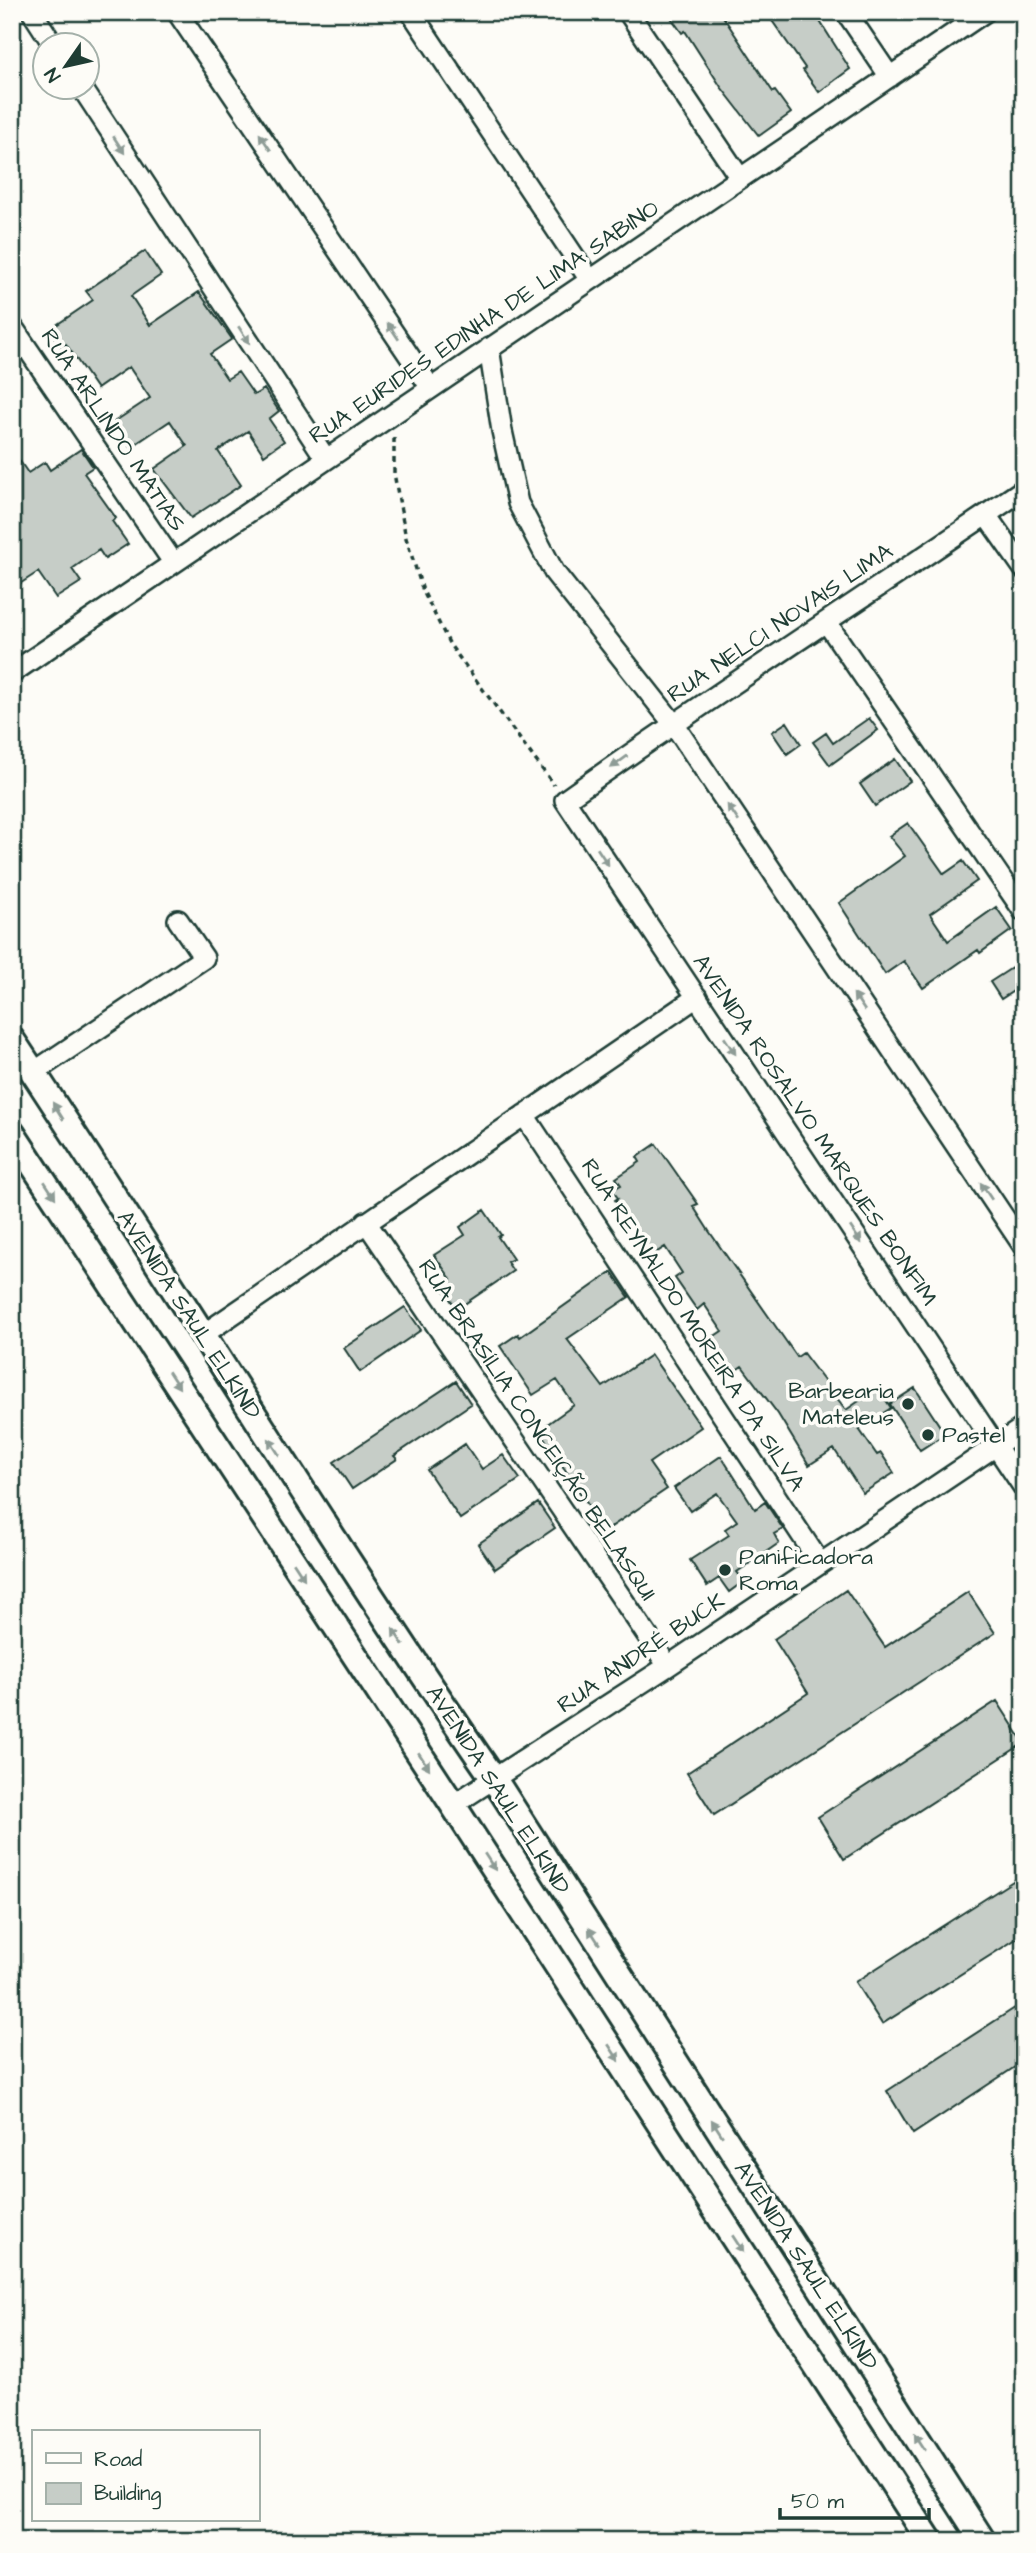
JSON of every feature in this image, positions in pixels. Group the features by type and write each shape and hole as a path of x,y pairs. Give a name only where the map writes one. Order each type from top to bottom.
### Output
{"main road":[{"name":"AVENIDA SAUL ELKIND","path":"12,1040 201,1336 494,1779 983,2541"},
{"name":"AVENIDA SAUL ELKIND","path":"12,1133 453,1805 930,2541"}],"street":[{"path":"32,12 45,32"},
{"path":"177,12 431,388"},
{"path":"411,12 590,280"},
{"path":"628,12 740,178"},
{"path":"846,12 890,77"},
{"name":"RUA EURIDES EDINHA DE LIMA SABINO","path":"15,666 326,459 985,12"},
{"path":"91,102 326,459"},
{"name":"RUA ARLINDO MATIAS","path":"12,326 173,562"},
{"path":"489,348 517,503 554,572 673,723 1024,1247"},
{"name":"RUA NELCI NOVAIS LIMA","path":"565,800 673,723 827,623 1024,489"},
{"path":"986,514 1024,569"},
{"path":"827,623 1024,912"},
{"name":"AVENIDA ROSALVO MARQUES BONFIM","path":"565,800 1024,1488"},
{"path":"34,1072 204,958 178,920"},
{"path":"201,1336 697,997"},
{"name":"RUA REYNALDO MOREIRA DA SILVA","path":"524,1115 820,1563"},
{"name":"RUA BRASÍLIA CONCEIÇÃO BELASQUI","path":"366,1222 668,1666"},
{"name":"RUA ANDRÉ BUCK","path":"453,1805 668,1666 1024,1427"}],"path":[{"path":"394,412 394,473 406,538 423,591 450,645 565,800"}],"building":[{"path":"667,12 720,12 773,92 775,91 791,113 759,136 721,87 685,31 682,33"},
{"path":"766,12 814,12 850,69 819,92"},
{"path":"145,251 161,275 131,296 150,325 199,292 232,339 210,354 227,379 238,372 254,395 264,389 279,411 269,419 284,441 264,455 248,431 218,451 241,485 191,518 154,469 187,446 170,421 131,447 114,422 150,398 129,367 97,389 66,344 61,347 49,330 93,300 86,291"},
{"path":"81,449 93,467 84,473 116,518 112,521 128,544 105,559 99,550 72,569 81,582 56,598 38,572 12,589 12,450 28,473 45,462 50,470"},
{"path":"869,718 878,730 830,765 813,742 826,733 833,743"},
{"path":"787,722 801,744 787,754 772,732"},
{"path":"895,759 910,781 875,806 860,784"},
{"path":"908,823 944,874 963,861 977,881 930,914 948,941 996,907 1012,930 923,988 904,961 885,974 839,903 905,856 889,836"},
{"path":"1024,960 1024,984 1001,999 990,982"},
{"path":"656,1144 698,1204 693,1206 709,1231 797,1357 803,1353 846,1410 878,1388 891,1408 859,1429 877,1455 881,1453 894,1473 863,1493 834,1449 809,1465 778,1414 742,1366 732,1373 710,1339 722,1331 704,1304 697,1310 675,1278 682,1273 665,1247 651,1256 615,1200 618,1198 612,1190 621,1185 616,1178 640,1162 637,1157"},
{"path":"484,1210 513,1259 507,1262 513,1271 457,1309 441,1286 451,1279 434,1255 465,1235 460,1227"},
{"path":"612,1272 629,1297 567,1339 603,1387 651,1355 701,1427 649,1463 667,1489 605,1531 539,1430 574,1405 557,1380 533,1395 500,1346 518,1334 520,1337"},
{"path":"405,1307 421,1330 360,1372 344,1348"},
{"path":"456,1381 471,1404 394,1456 397,1459 352,1489 334,1462"},
{"path":"915,1388 945,1434 920,1450 890,1404"},
{"path":"465,1444 482,1469 503,1455 520,1479 460,1519 427,1470"},
{"path":"721,1456 755,1509 765,1502 783,1529 774,1534 779,1543 737,1572 744,1581 729,1592 719,1578 707,1586 690,1560 729,1535 725,1529 737,1521 717,1493 690,1511 674,1488"},
{"path":"538,1503 555,1528 495,1569 478,1544"},
{"path":"846,1590 885,1647 968,1592 995,1633 714,1815 687,1773 808,1693 774,1639"},
{"path":"997,1701 1024,1743 844,1859 818,1817"},
{"path":"1024,1874 1024,1934 882,2024 855,1982"},
{"path":"1024,2002 1024,2061 913,2134 887,2091"}],"place":[{"name":"Barbearia Mateleus","path":"908,1404"},
{"name":"Pastel","path":"928,1435"},
{"name":"Panificadora Roma","path":"725,1570"}]}
